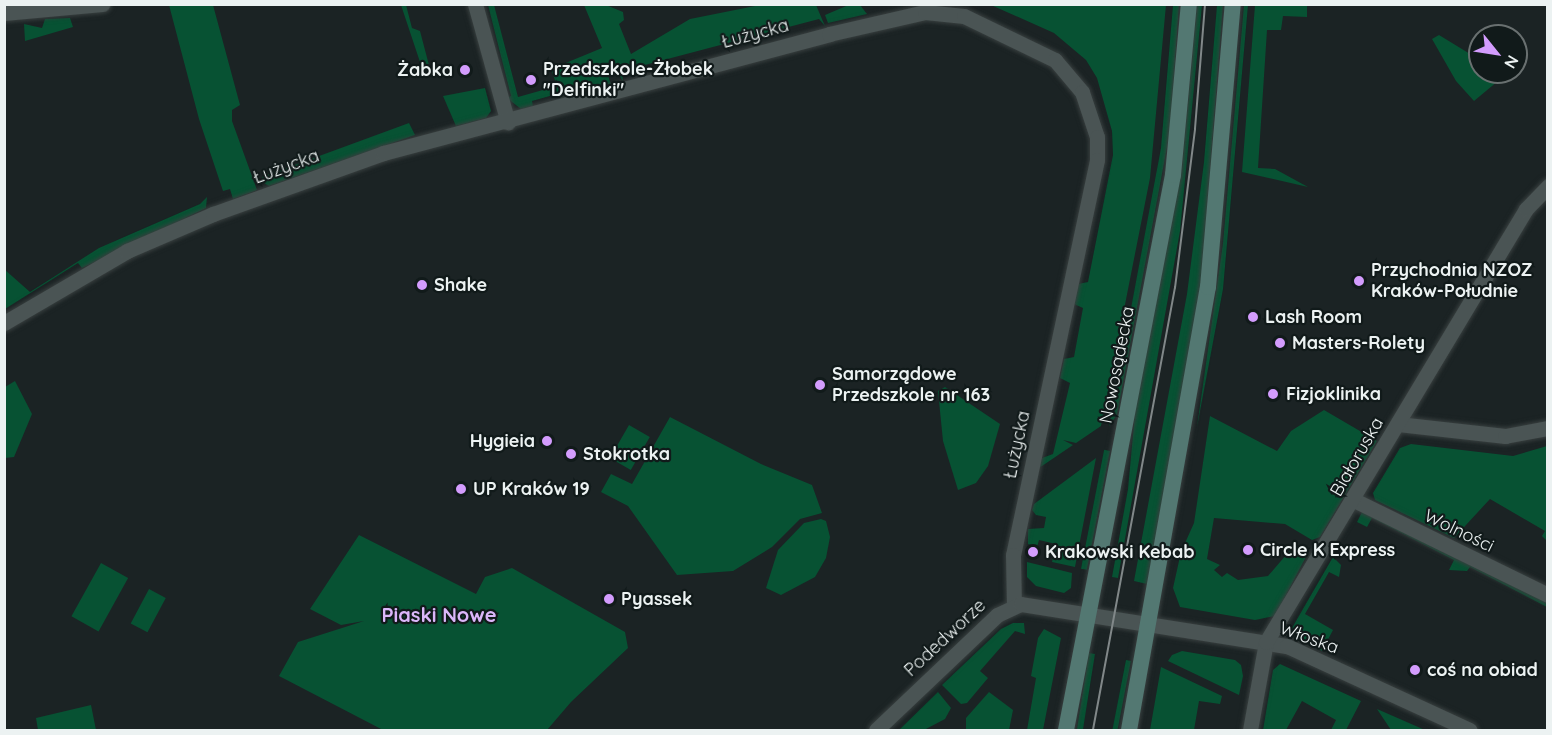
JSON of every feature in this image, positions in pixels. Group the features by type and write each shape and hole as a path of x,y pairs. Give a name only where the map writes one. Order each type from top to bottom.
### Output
{"main road":[{"name":"Nowosądecka","path":"1066,730 1173,175 1189,4"},
{"path":"1129,730 1150,625 1208,287 1233,4"}],"street":[{"path":"4,13 103,4"},
{"path":"475,4 508,123"},
{"name":"Łużycka","path":"4,323 126,251 213,214 383,153 508,123 829,34 925,12 964,16 1055,60 1082,92 1093,117 1097,160 1013,555 1014,605"},
{"name":"Białoruska","path":"1250,730 1266,642 1354,500 1526,209 1548,186"},
{"path":"1398,424 1505,436 1548,428"},
{"name":"Wolności","path":"1354,500 1548,595"},
{"name":"Podedworze","path":"876,730 997,615 1014,605 1088,616"},
{"name":"Włoska","path":"1088,616 1287,646 1470,730"}],"green space":[{"path":"851,4 860,5 867,14 828,23 825,15"},
{"path":"169,5 213,5 240,105 232,110 232,121 257,190 233,199 230,189 223,191 199,119"},
{"path":"401,5 406,5 412,28 420,31 430,69 423,71"},
{"path":"488,5 494,5 518,97 557,86 551,69 602,48 584,5 606,5 623,12 624,20 619,24 631,54 690,19 760,5 816,5 825,26 819,19 622,71 623,82 618,72 608,75 611,85 573,95 571,85 560,88 562,98 557,94 532,101 533,106 521,109 507,98 511,96"},
{"path":"991,5 1166,5 1150,178 1101,426 1076,443 1063,440 1073,445 1039,468 1042,458 1053,454 1070,383 1060,378 1064,359 1074,357 1083,308 1074,304 1078,284 1088,282 1113,155 1112,131 1097,78 1086,60 1054,33"},
{"path":"1173,5 1179,5 1170,131 1117,415 1109,426 1161,148"},
{"path":"1197,5 1202,5 1180,231 1118,578 1112,577 1128,489 1135,413 1182,168"},
{"path":"1217,5 1223,5 1201,283 1147,584 1134,581 1187,294 1204,162"},
{"path":"1244,5 1248,5 1223,289 1197,427 1223,243"},
{"path":"1255,5 1307,5 1307,17 1283,16 1281,30 1267,30 1258,168 1275,169 1308,187 1242,172"},
{"path":"70,18 73,27 25,41 24,24 42,28 45,19"},
{"path":"1439,35 1468,53 1468,84 1494,84 1474,101 1456,81 1432,39"},
{"path":"485,88 491,111 486,118 456,126 443,96"},
{"path":"409,123 415,135 269,186 264,183 262,177"},
{"path":"207,197 206,208 82,268 78,263 5,309 4,269 30,292 99,248 200,204"},
{"path":"15,381 32,414 14,457 5,458 5,387"},
{"path":"945,387 1000,424 988,466 976,483 958,490 943,441 938,391"},
{"path":"1324,410 1377,441 1320,537 1312,540 1285,524 1214,518 1207,559 1220,565 1214,570 1222,577 1227,573 1238,580 1268,576 1292,548 1307,555 1275,616 1255,620 1180,607 1173,588 1181,552 1194,523 1210,416 1277,451 1291,431"},
{"path":"670,417 761,464 812,485 822,513 800,519 772,547 733,571 677,575 628,506 601,492 611,474 632,484"},
{"path":"629,425 650,437 631,470 610,458"},
{"path":"1411,444 1513,456 1547,446 1547,541 1542,536 1545,531 1490,499 1454,538 1375,500 1373,493 1400,448"},
{"path":"1104,450 1110,451 1087,570 1081,569"},
{"path":"1096,458 1075,567 1052,562 1056,544 1039,540 1037,547 1028,544 1028,529 1044,528 1046,517 1036,515 1032,510 1034,504"},
{"path":"1362,512 1547,600 1547,607 1470,567 1467,571 1449,570 1454,560 1372,518 1367,527 1357,522"},
{"path":"821,519 826,521 830,537 826,558 815,577 781,595 766,588 778,550 804,523"},
{"path":"359,535 476,594 485,577 512,568 625,632 628,648 571,702 547,730 383,730 279,676 298,642 364,621 341,625 310,609"},
{"path":"1333,557 1341,565 1339,577 1329,572 1305,614 1333,630 1322,651 1296,637 1292,628"},
{"path":"1027,562 1072,573 1071,588 1064,593 1036,586 1027,577"},
{"path":"101,563 128,578 99,631 71,616"},
{"path":"149,589 166,598 147,632 131,623"},
{"path":"1013,623 1024,623 1025,634 1015,631 980,671 988,678 967,703 961,704 942,685 1001,629"},
{"path":"1044,629 1061,638 1043,730 1027,730 1036,678 1031,676 1038,638"},
{"path":"1182,651 1235,660 1241,665 1243,676 1239,695 1168,661 1172,655"},
{"path":"1089,653 1095,654 1083,730 1077,730"},
{"path":"1126,660 1131,661 1117,730 1112,730"},
{"path":"1280,664 1361,701 1346,730 1331,730 1336,720 1302,701 1286,730 1263,730 1273,670"},
{"path":"1161,667 1222,696 1220,704 1199,701 1194,730 1150,730"},
{"path":"938,692 951,708 945,719 924,730 899,730"},
{"path":"989,692 1013,710 1009,730 966,730 966,718"},
{"path":"91,705 96,730 38,730 36,718"},
{"path":"1377,709 1425,730 1391,730"}],"tram line":[{"path":"1093,730 1175,288 1195,129 1205,4"}],"place":[{"name":"Żabka","path":"465,70"},
{"name":"Przedszkole-Żłobek \"Delfinki\"","path":"531,80"},
{"name":"Przychodnia NZOZ Kraków-Południe","path":"1359,281"},
{"name":"Shake","path":"422,285"},
{"name":"Lash Room","path":"1253,317"},
{"name":"Masters-Rolety","path":"1280,343"},
{"name":"Samorządowe Przedszkole nr 163","path":"820,385"},
{"name":"Fizjoklinika","path":"1273,394"},
{"name":"Hygieia","path":"547,441"},
{"name":"Stokrotka","path":"571,454"},
{"name":"UP Kraków 19","path":"461,489"},
{"name":"Circle K Express","path":"1248,550"},
{"name":"Krakowski Kebab","path":"1033,552"},
{"name":"Pyassek","path":"609,599"},
{"name":"coś na obiad","path":"1415,670"}],"district":[{"name":"Piaski Nowe","path":"439,614"}]}
